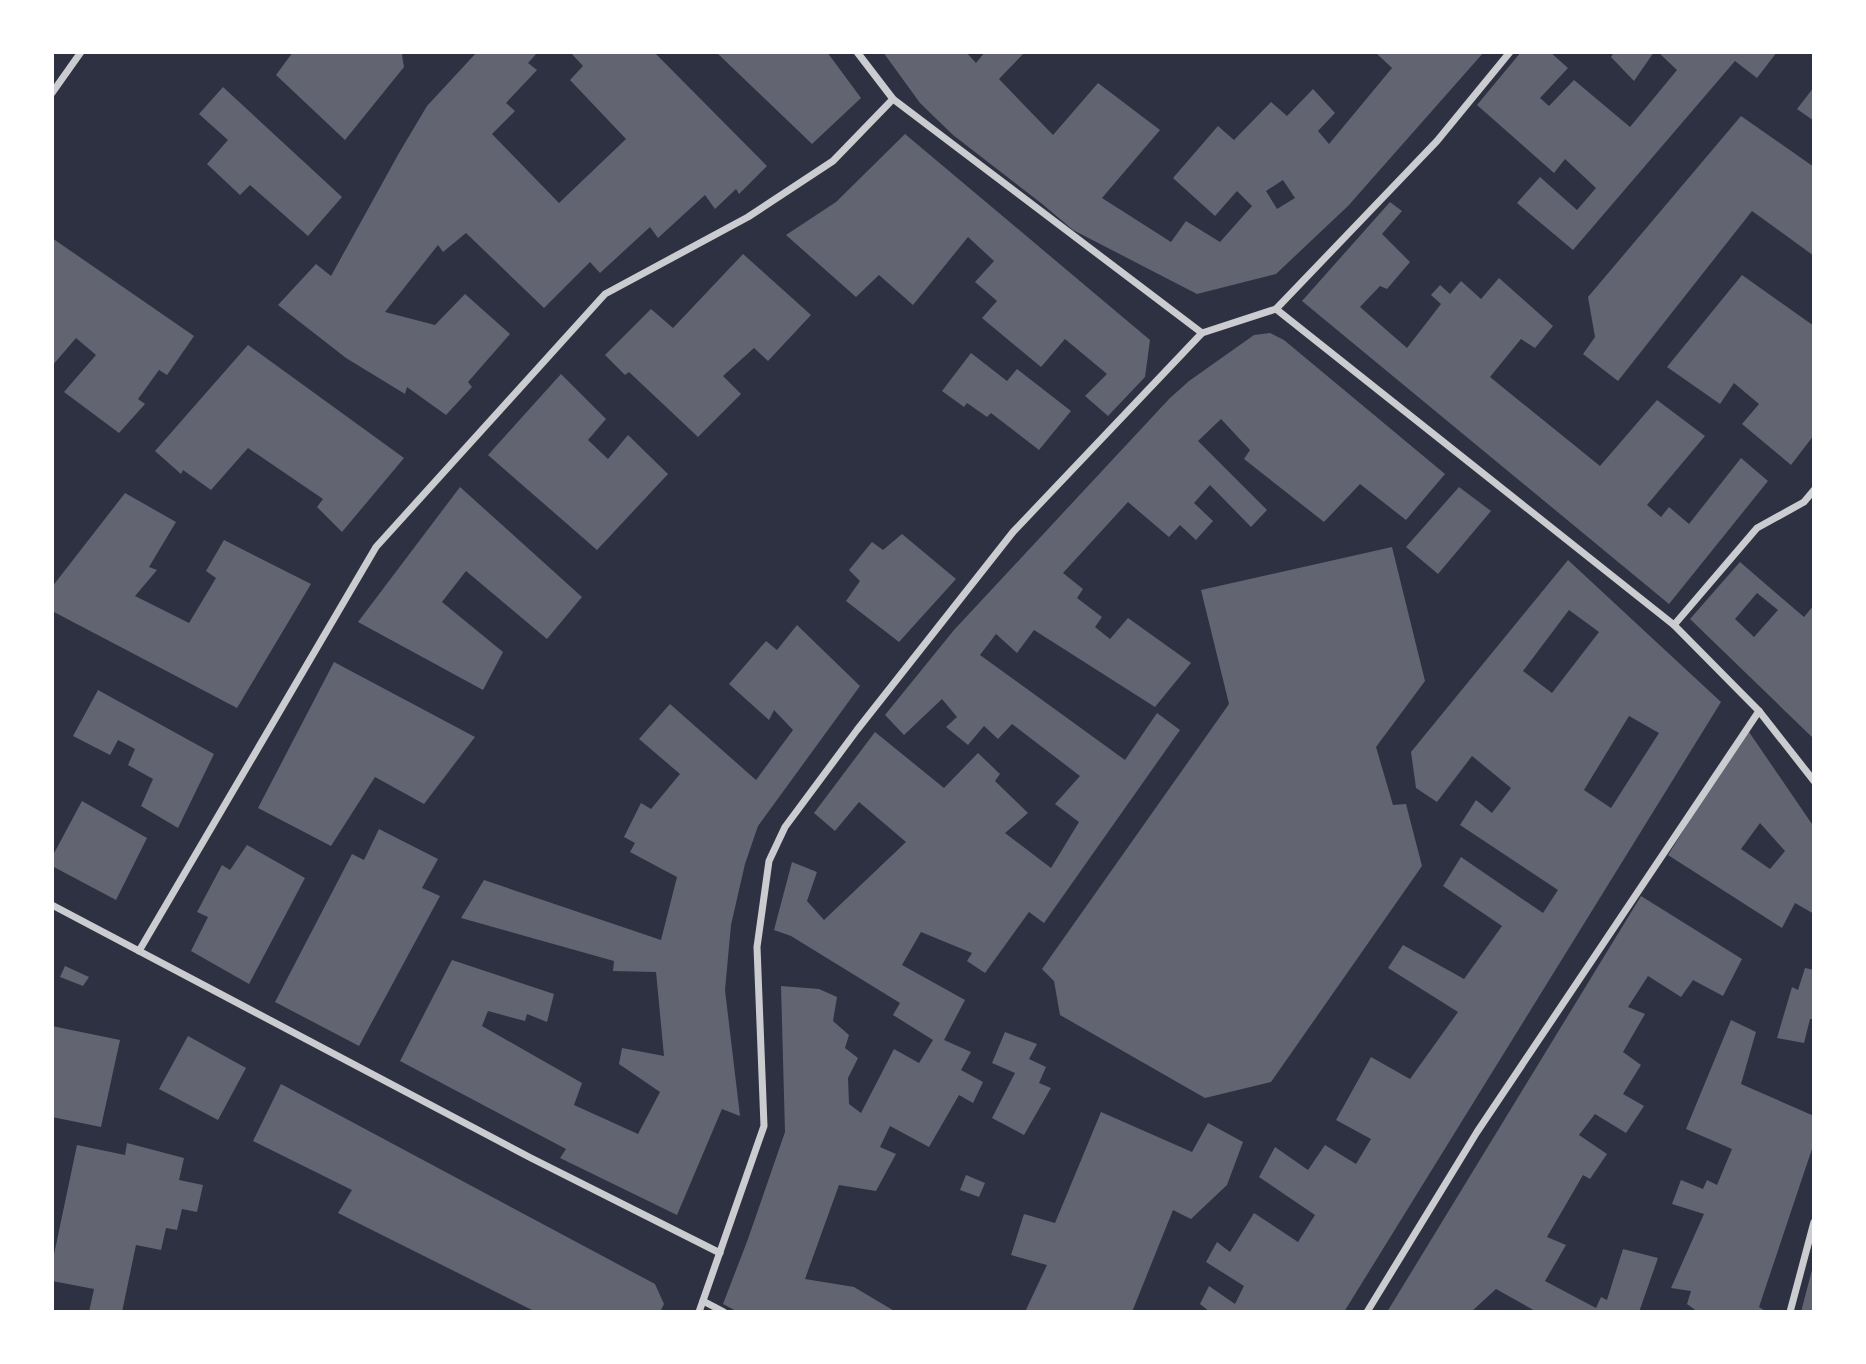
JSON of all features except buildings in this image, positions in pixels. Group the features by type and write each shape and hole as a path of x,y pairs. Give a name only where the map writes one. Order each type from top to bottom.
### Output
{"street":[{"path":"52,93 81,52"},
{"path":"857,52 893,99 1202,333"},
{"path":"699,1311 764,1126 757,947 769,861 785,827 1013,532 1202,333 1276,309 1437,141 1510,52"},
{"path":"139,951 376,547 604,294 748,218 833,161 893,99"},
{"path":"1276,309 1674,625 1759,711 1814,781"},
{"path":"1674,625 1758,528 1804,502 1814,490"},
{"path":"1367,1311 1477,1132 1759,711"},
{"path":"52,905 531,1158 720,1253"},
{"path":"1790,1311 1814,1222"},
{"path":"703,1301 724,1311"}]}
